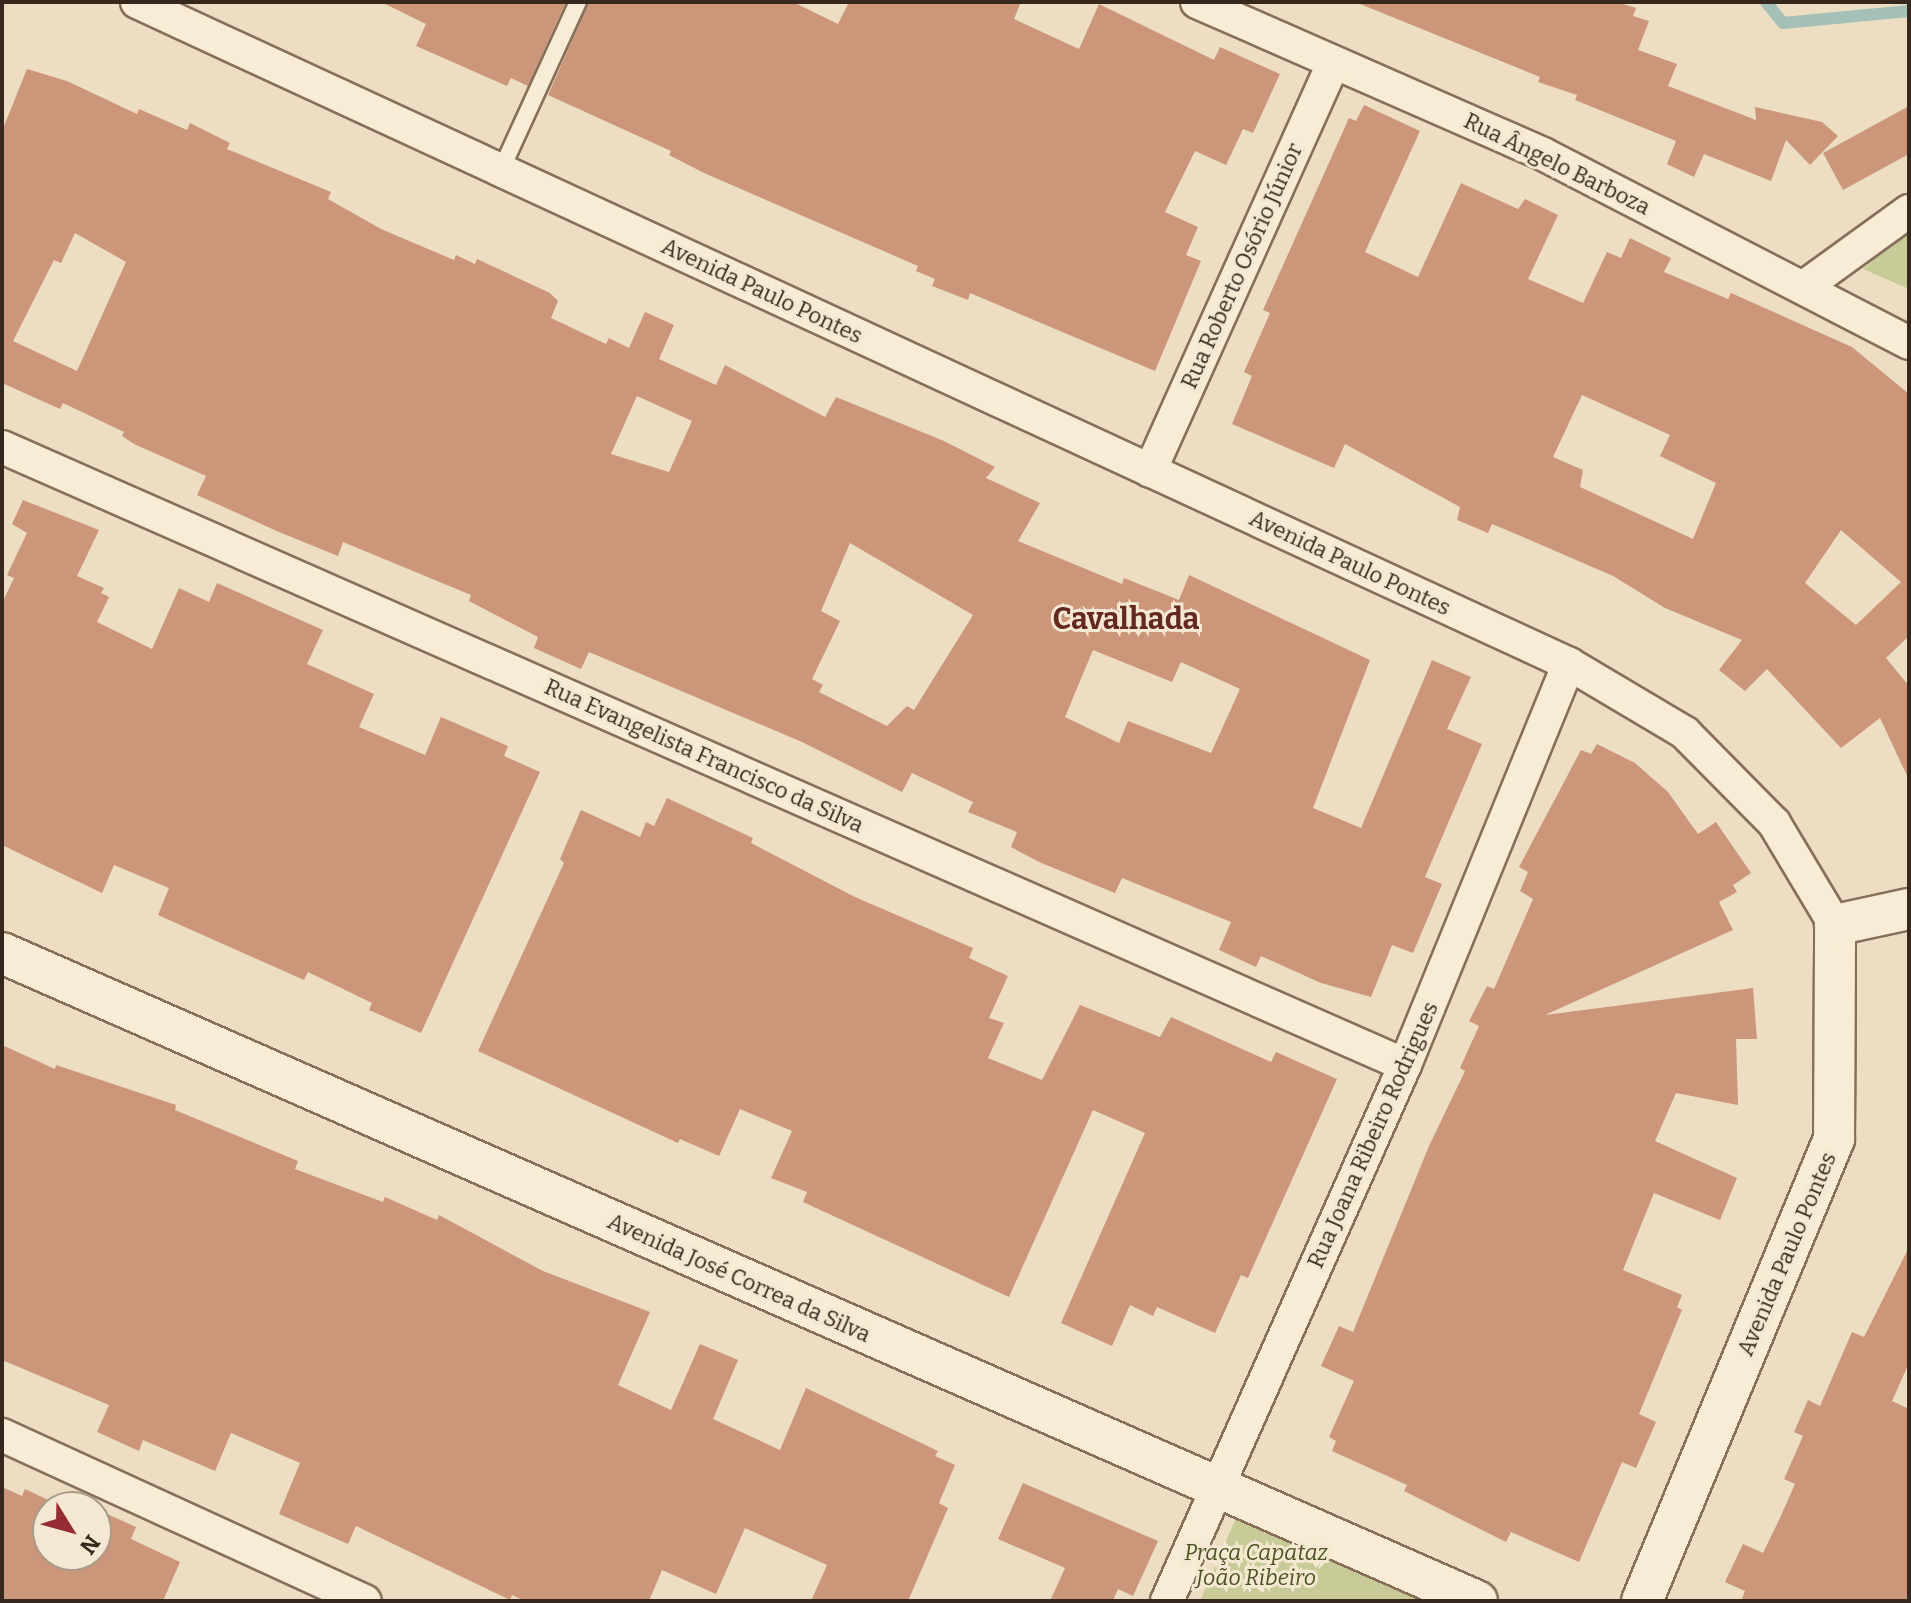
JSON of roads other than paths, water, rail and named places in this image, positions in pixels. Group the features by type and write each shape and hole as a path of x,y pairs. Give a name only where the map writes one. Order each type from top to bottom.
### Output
{"street":[{"name":"Avenida Paulo Pontes","path":"137,2 1569,664 1685,733 1774,823 1835,925 1834,1139 1642,1601"},
{"name":"Rua Ângelo Barboza","path":"1197,2 1543,154 1909,343"},
{"name":"Rua Roberto Osório Júnior","path":"1150,471 1334,62"},
{"path":"1804,287 1909,211"},
{"name":"Rua Evangelista Francisco da Silva","path":"2,447 1405,1065"},
{"name":"Rua Joana Ribeiro Rodrigues","path":"1167,1601 1405,1065 1569,664"},
{"path":"1835,925 1909,909"},
{"name":"Avenida José Correa da Silva","path":"2,953 1477,1601"},
{"path":"2,1435 365,1601"}],"lane":[{"path":"501,170 578,2"}],"waterway":[{"path":"1766,2 1783,23 1909,11"}],"district":[{"name":"Cavalhada","path":"1126,619"}],"park label":[{"name":"Praça Capataz João Ribeiro","path":"1256,1564"}]}
